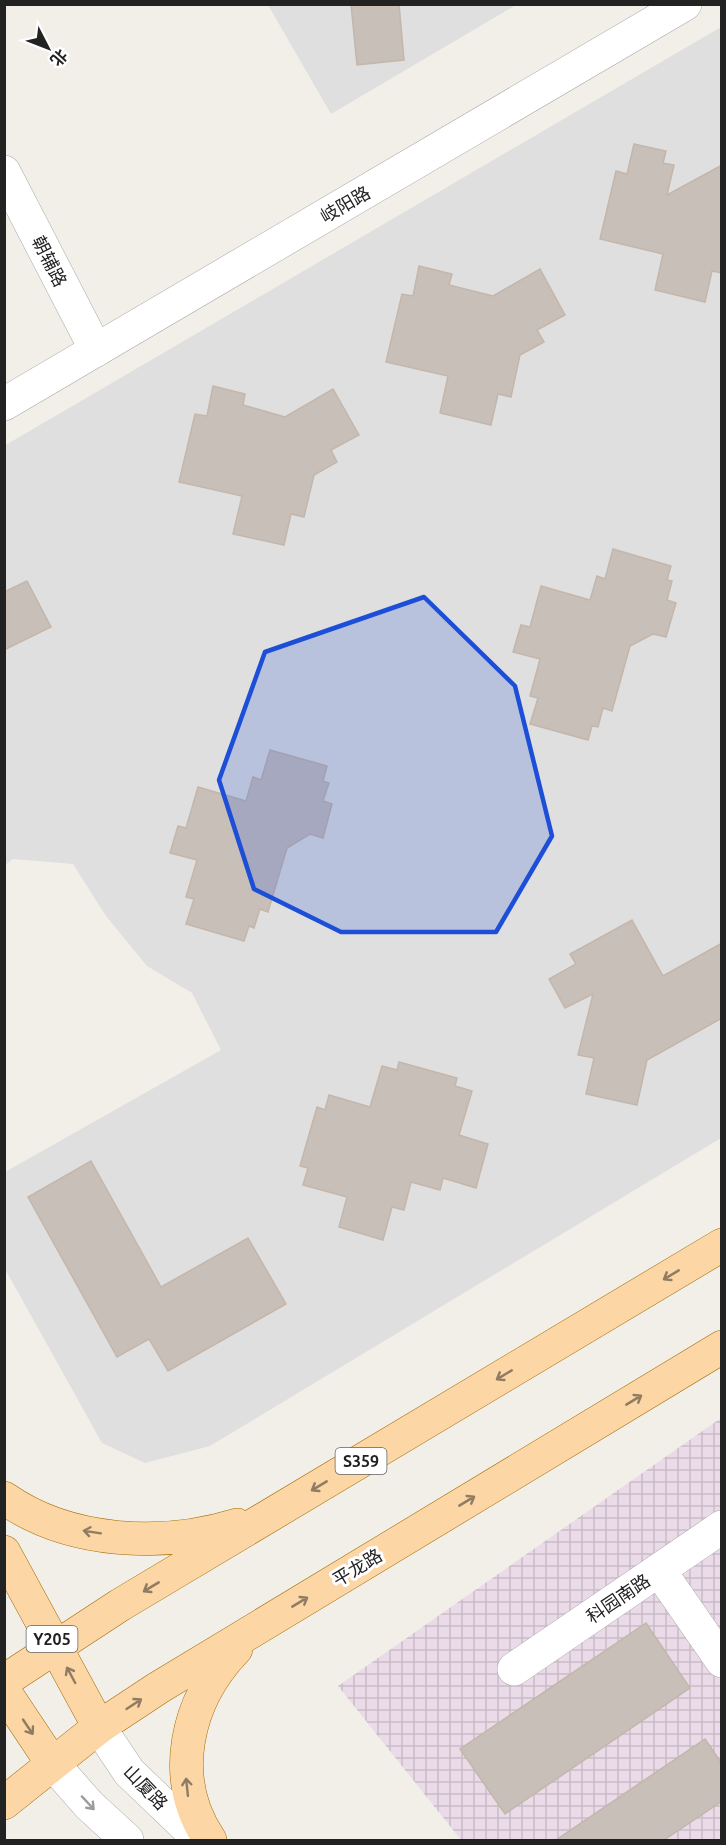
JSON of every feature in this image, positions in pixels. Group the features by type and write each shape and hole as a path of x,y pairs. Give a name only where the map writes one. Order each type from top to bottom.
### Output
{"main road":[{"name":"S359","path":"4,1681 55,1646 722,1245"},
{"name":"平龙路","path":"4,1803 99,1727 256,1628 722,1347"},
{"path":"4,1498 18,1508 50,1522 83,1531 130,1538 174,1538 219,1530 273,1514"},
{"name":"Y205","path":"4,1552 99,1727"},
{"path":"210,1840 188,1797 185,1767 191,1730 202,1695 223,1663 256,1628"},
{"path":"4,1691 52,1763"}],"street":[{"name":"岐阳路","path":"4,404 685,4"},
{"name":"朝辅路","path":"4,172 96,350"},
{"name":"科园南路","path":"514,1669 722,1527"},
{"path":"659,1570 722,1661"},
{"name":"山厦路","path":"99,1727 129,1772 200,1840"},
{"path":"52,1763 89,1805 127,1840"}],"highlighted area":[{"path":"424,597 515,686 552,836 496,932 341,932 254,889 219,780 265,652"}],"shaded area":[{"path":"268,5 516,5 331,114"},
{"path":"721,27 721,1138 210,1446 145,1463 102,1443 5,1269 5,1172 221,1050 192,993 147,966 106,916 73,864 13,859 5,865 4,446"},
{"path":"721,1418 721,1840 461,1840 338,1686"}],"building":[{"path":"351,4 399,4 404,60 357,65"},
{"path":"634,144 666,151 663,163 674,165 667,195 722,165 722,273 712,271 705,302 655,290 663,254 600,239 616,171 627,174"},
{"path":"419,266 452,274 449,285 493,296 540,269 565,315 537,330 544,342 520,355 511,397 498,394 491,425 440,413 448,376 386,362 402,294 413,296"},
{"path":"213,386 245,394 243,405 285,417 333,389 359,435 331,450 337,462 314,475 304,517 291,514 284,545 233,534 242,496 179,482 195,414 207,416"},
{"path":"613,549 671,566 667,580 672,581 667,600 676,603 666,637 653,634 630,646 612,711 603,708 598,727 592,726 588,740 530,724 538,698 530,696 540,659 513,652 521,625 530,627 541,586 590,600 597,576 605,579"},
{"path":"27,581 51,627 4,650 4,592"},
{"path":"270,750 327,766 323,781 329,783 323,801 332,804 323,838 310,834 287,848 268,912 260,909 254,928 249,926 244,941 186,924 194,899 186,897 197,860 170,853 178,826 186,828 198,787 246,801 253,777 261,780"},
{"path":"632,920 663,976 722,943 722,1018 647,1060 637,1105 586,1094 594,1058 578,1055 593,994 565,1008 549,979 576,964 570,954"},
{"path":"399,1062 457,1078 455,1086 472,1091 459,1135 488,1144 476,1188 443,1178 440,1190 411,1182 404,1210 392,1207 383,1240 339,1227 347,1197 303,1185 308,1168 300,1166 317,1107 325,1110 329,1095 370,1107 382,1066 397,1070"},
{"path":"91,1161 161,1287 248,1238 286,1304 168,1371 149,1339 117,1357 28,1197"},
{"path":"646,1623 690,1688 505,1814 460,1749"},
{"path":"705,1739 722,1764 722,1801 664,1840 556,1840"}]}
